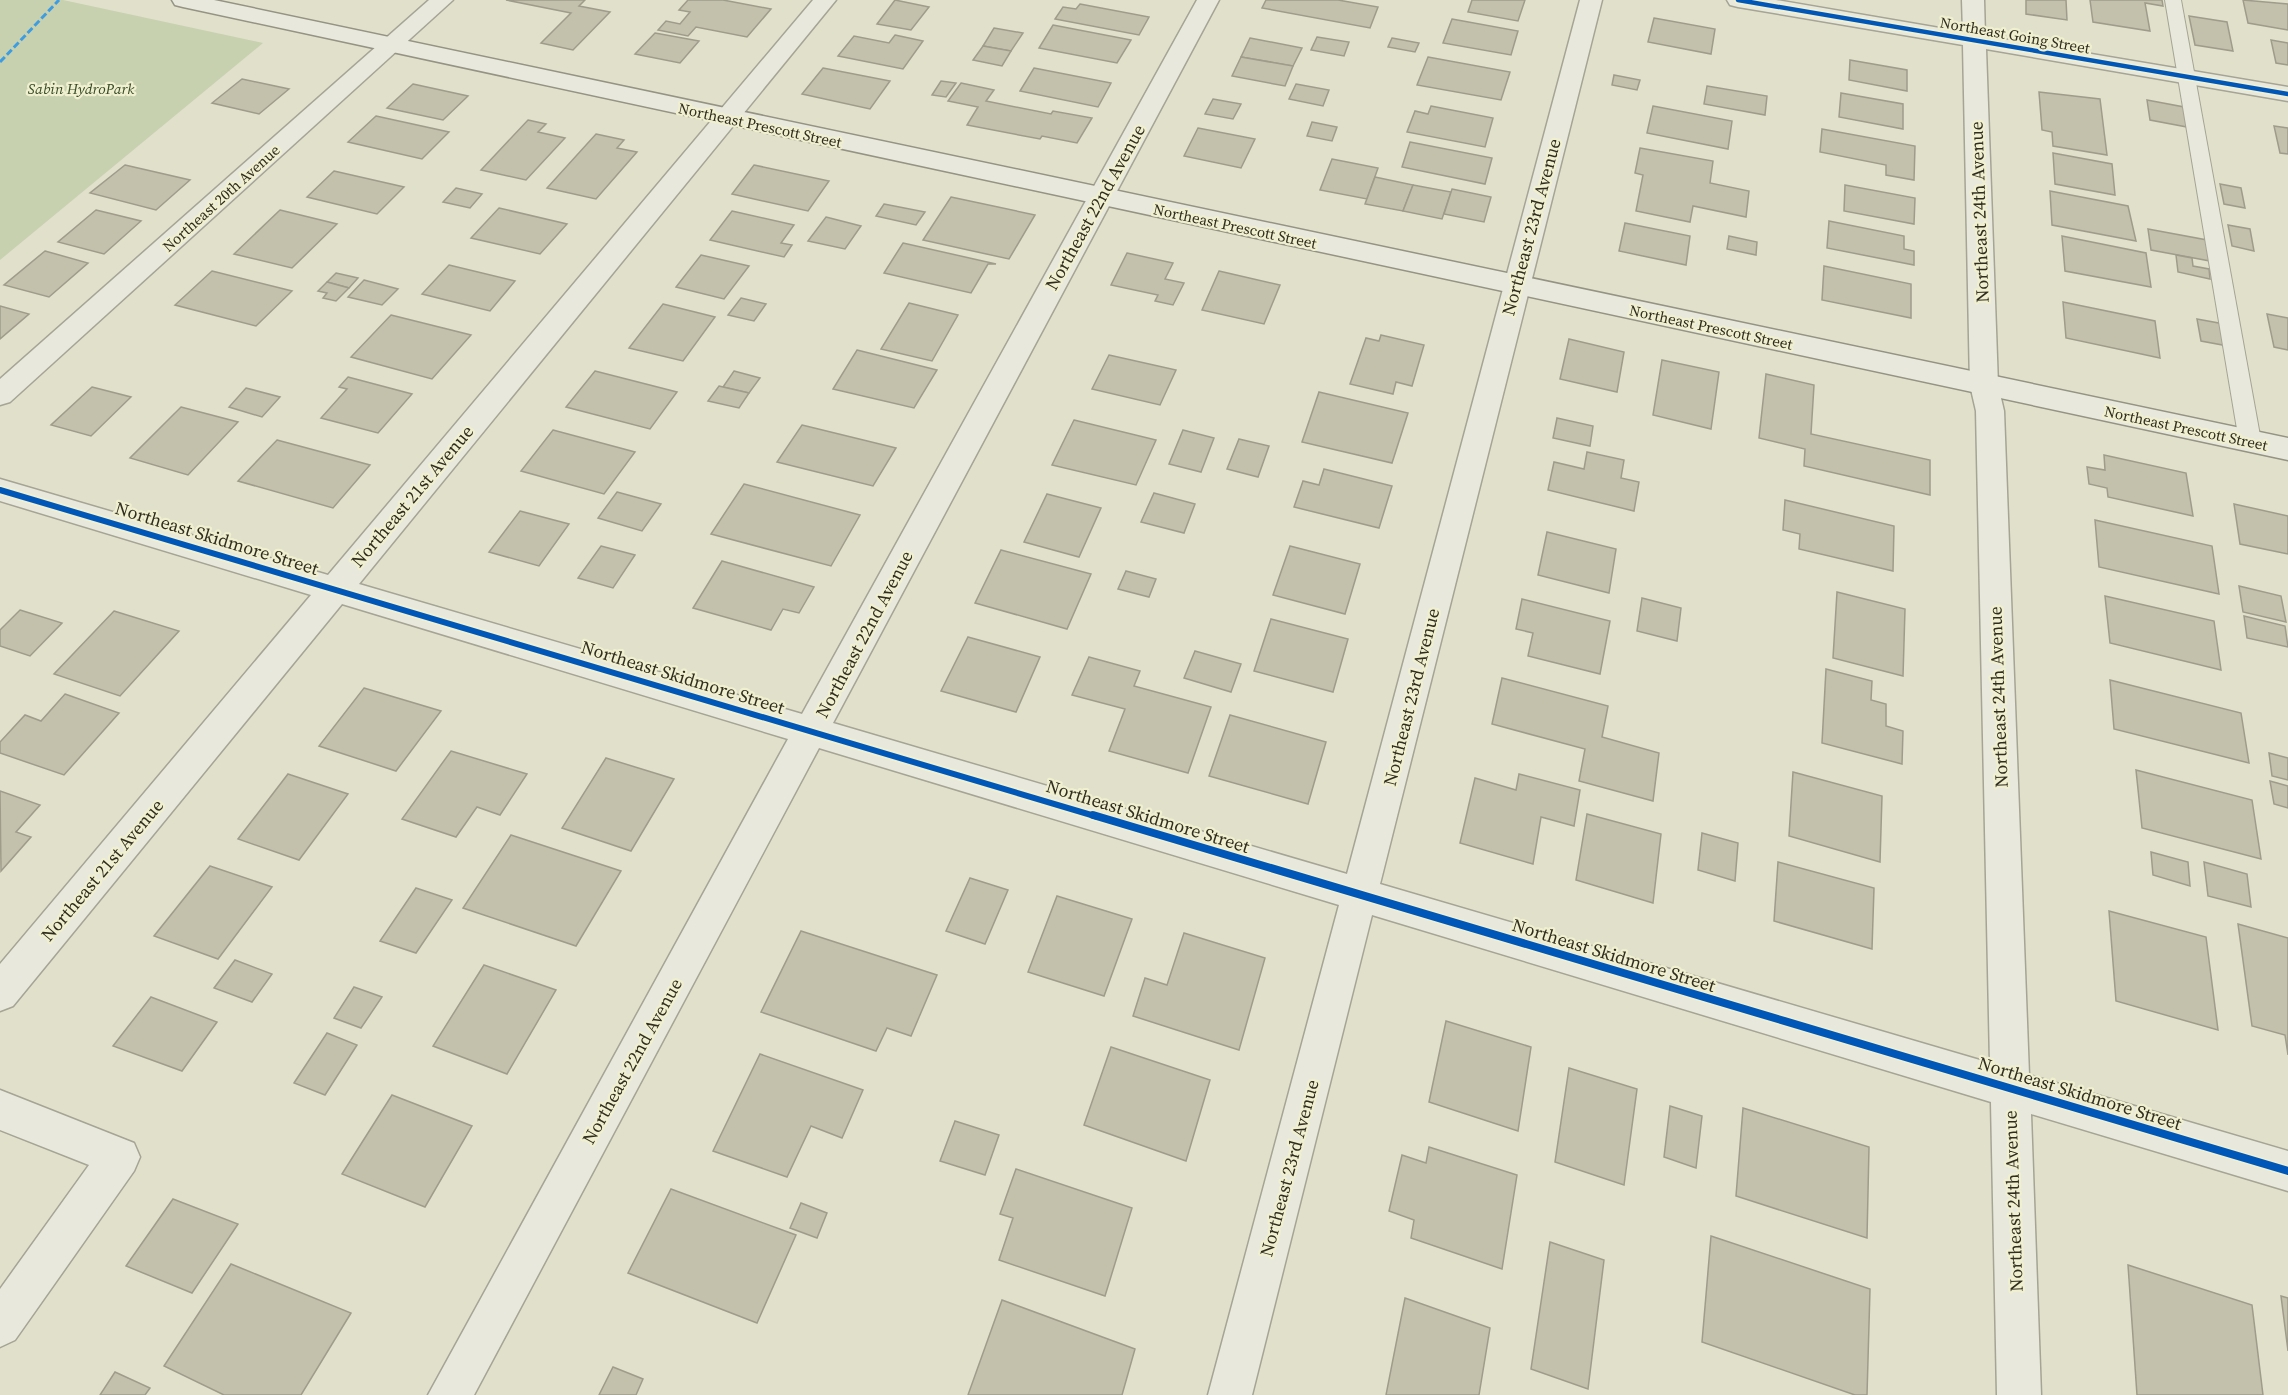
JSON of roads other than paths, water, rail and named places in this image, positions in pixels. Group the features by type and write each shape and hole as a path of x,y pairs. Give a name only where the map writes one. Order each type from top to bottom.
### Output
{"street":[{"name":"Northeast Prescott Street","path":"183,0 2288,449"},
{"name":"Northeast 20th Avenue","path":"0,395 442,0"},
{"name":"Northeast 21st Avenue","path":"0,993 825,0"},
{"name":"Northeast 22nd Avenue","path":"450,1395 1208,0"},
{"name":"Northeast 23rd Avenue","path":"1230,1395 1591,0"},
{"name":"Northeast Going Street","path":"1738,0 2288,94"},
{"name":"Northeast 24th Avenue","path":"1973,0 1984,385 1990,411 2019,1395"},
{"name":"Northeast Skidmore Street","path":"0,490 2288,1171"},
{"path":"0,1110 120,1157 0,1325"}],"lane":[{"path":"2173,0 2250,441"}],"park label":[{"name":"Sabin HydroPark","path":"81,88"}]}
